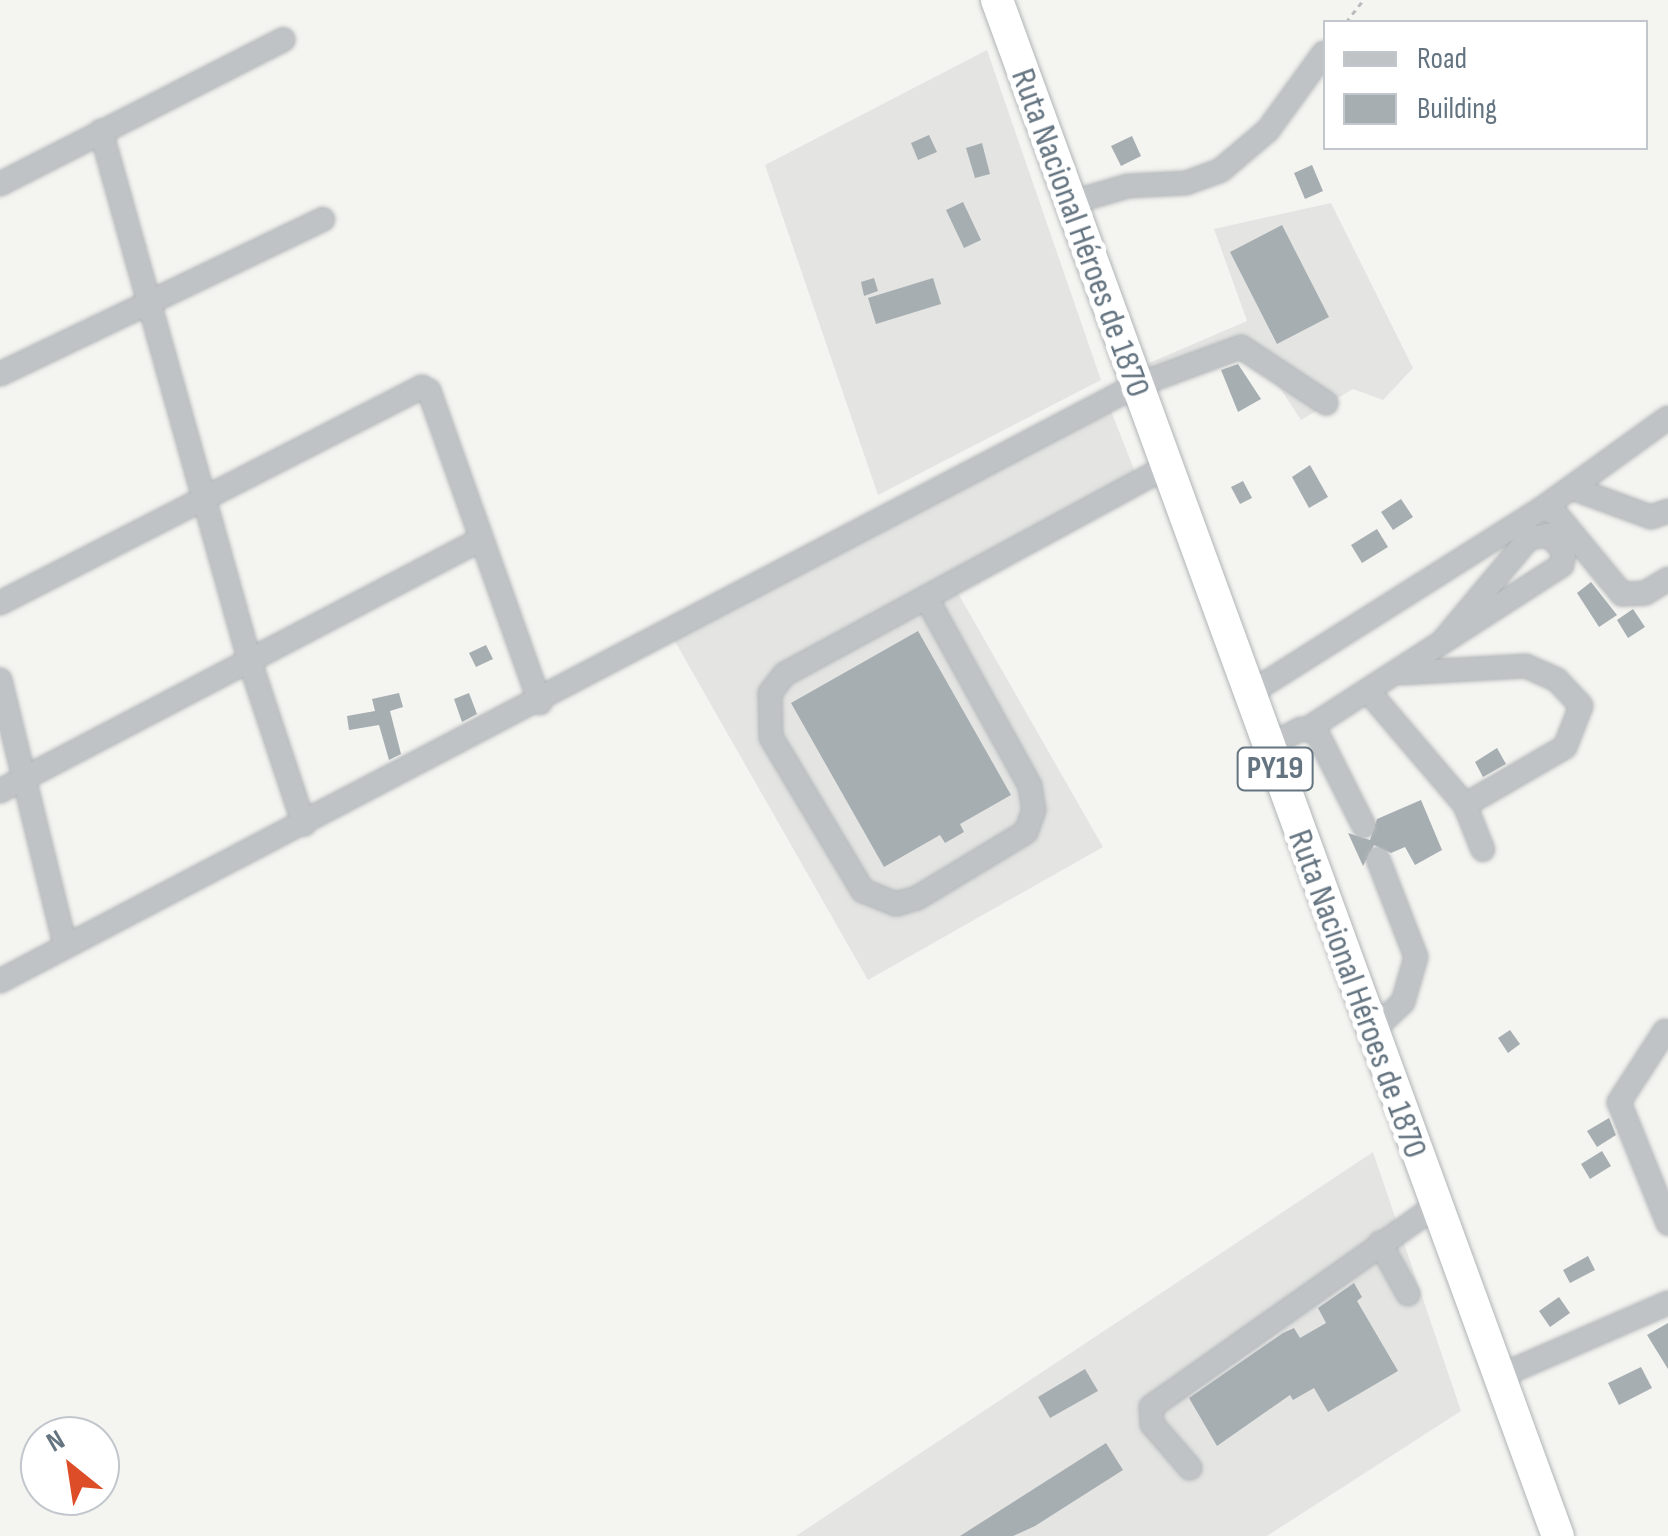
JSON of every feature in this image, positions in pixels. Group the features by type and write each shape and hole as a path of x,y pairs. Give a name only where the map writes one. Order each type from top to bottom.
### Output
{"highway":[{"name":"Ruta Nacional Héroes de 1870","path":"997,0 1370,1033 1558,1536"}],"street":[{"path":"0,184 283,40"},
{"path":"1069,203 1128,186 1186,184 1221,170 1268,130 1323,54"},
{"path":"100,131 250,662 304,824"},
{"path":"0,374 322,218"},
{"path":"0,981 540,703 1134,386 1241,346 1326,402"},
{"path":"0,603 205,494 422,387 429,391 540,703"},
{"path":"1247,695 1543,508 1668,418"},
{"path":"928,601 1030,786 1034,810 1026,832 917,898 896,904 863,890 770,737 770,693 785,674 928,601 1164,468"},
{"path":"1572,488 1651,517 1668,511"},
{"path":"1543,508 1556,514 1622,594 1645,593 1668,578"},
{"path":"1266,747 1310,728 1562,566 1564,552 1550,534 1529,538 1443,641"},
{"path":"0,791 480,540"},
{"path":"1393,674 1526,666 1556,680 1581,706 1564,747 1465,805"},
{"path":"0,680 66,945"},
{"path":"1368,691 1465,805 1483,850"},
{"path":"1310,728 1364,826"},
{"path":"1370,1033 1403,1002 1416,957 1378,859"},
{"path":"1666,1031 1618,1102 1668,1223"},
{"path":"1190,1468 1152,1424 1151,1407 1436,1206"},
{"path":"1380,1243 1408,1294"},
{"path":"1500,1376 1668,1302"}],"path":[{"path":"1348,20 1363,0"}],"shaded area":[{"path":"987,50 1101,380 878,495 765,165"},
{"path":"1331,203 1413,368 1383,400 1353,389 1301,420 1255,350 1155,379 1149,363 1247,321 1214,229"},
{"path":"1109,406 1141,487 955,588 1103,847 868,980 673,638"},
{"path":"1373,1152 1461,1411 1267,1536 796,1536"}],"building":[{"path":"929,135 937,152 918,160 911,143"},
{"path":"1132,136 1141,156 1121,166 1111,146"},
{"path":"982,143 990,174 975,178 966,148"},
{"path":"1312,165 1323,191 1305,199 1294,173"},
{"path":"963,202 981,240 964,248 946,210"},
{"path":"1282,225 1329,317 1277,344 1230,252"},
{"path":"874,278 878,291 864,296 861,282"},
{"path":"933,278 941,304 876,324 868,298"},
{"path":"1238,364 1261,399 1238,412 1221,370"},
{"path":"1310,465 1328,497 1309,508 1292,477"},
{"path":"1243,481 1252,498 1240,504 1231,487"},
{"path":"1401,499 1413,517 1393,530 1381,512"},
{"path":"1377,529 1388,547 1362,563 1351,545"},
{"path":"1591,582 1617,615 1599,627 1577,593"},
{"path":"1633,609 1645,627 1628,638 1617,620"},
{"path":"918,631 1011,795 960,824 964,832 945,843 940,835 884,867 791,703"},
{"path":"486,645 493,659 476,667 469,653"},
{"path":"399,693 403,707 390,711 401,754 389,760 379,725 349,730 347,716 375,711 372,699"},
{"path":"469,693 477,714 462,722 454,699"},
{"path":"1497,748 1506,764 1483,777 1475,762"},
{"path":"1421,800 1442,850 1415,865 1405,847 1391,853 1374,845 1363,866 1348,833 1370,840 1377,819"},
{"path":"1510,1030 1520,1044 1508,1053 1498,1038"},
{"path":"1609,1118 1616,1135 1597,1147 1587,1131"},
{"path":"1602,1151 1611,1166 1590,1179 1581,1164"},
{"path":"1588,1256 1595,1270 1570,1283 1563,1270"},
{"path":"1354,1283 1362,1297 1357,1301 1398,1371 1328,1412 1314,1388 1293,1400 1290,1395 1217,1446 1189,1398 1283,1333 1294,1328 1300,1338 1326,1323 1318,1308"},
{"path":"1559,1297 1570,1313 1550,1327 1539,1311"},
{"path":"1668,1323 1668,1369 1647,1335"},
{"path":"1641,1367 1652,1388 1619,1405 1608,1383"},
{"path":"1085,1369 1098,1391 1050,1418 1038,1397"},
{"path":"1106,1443 1123,1470 1013,1536 960,1536"}]}
